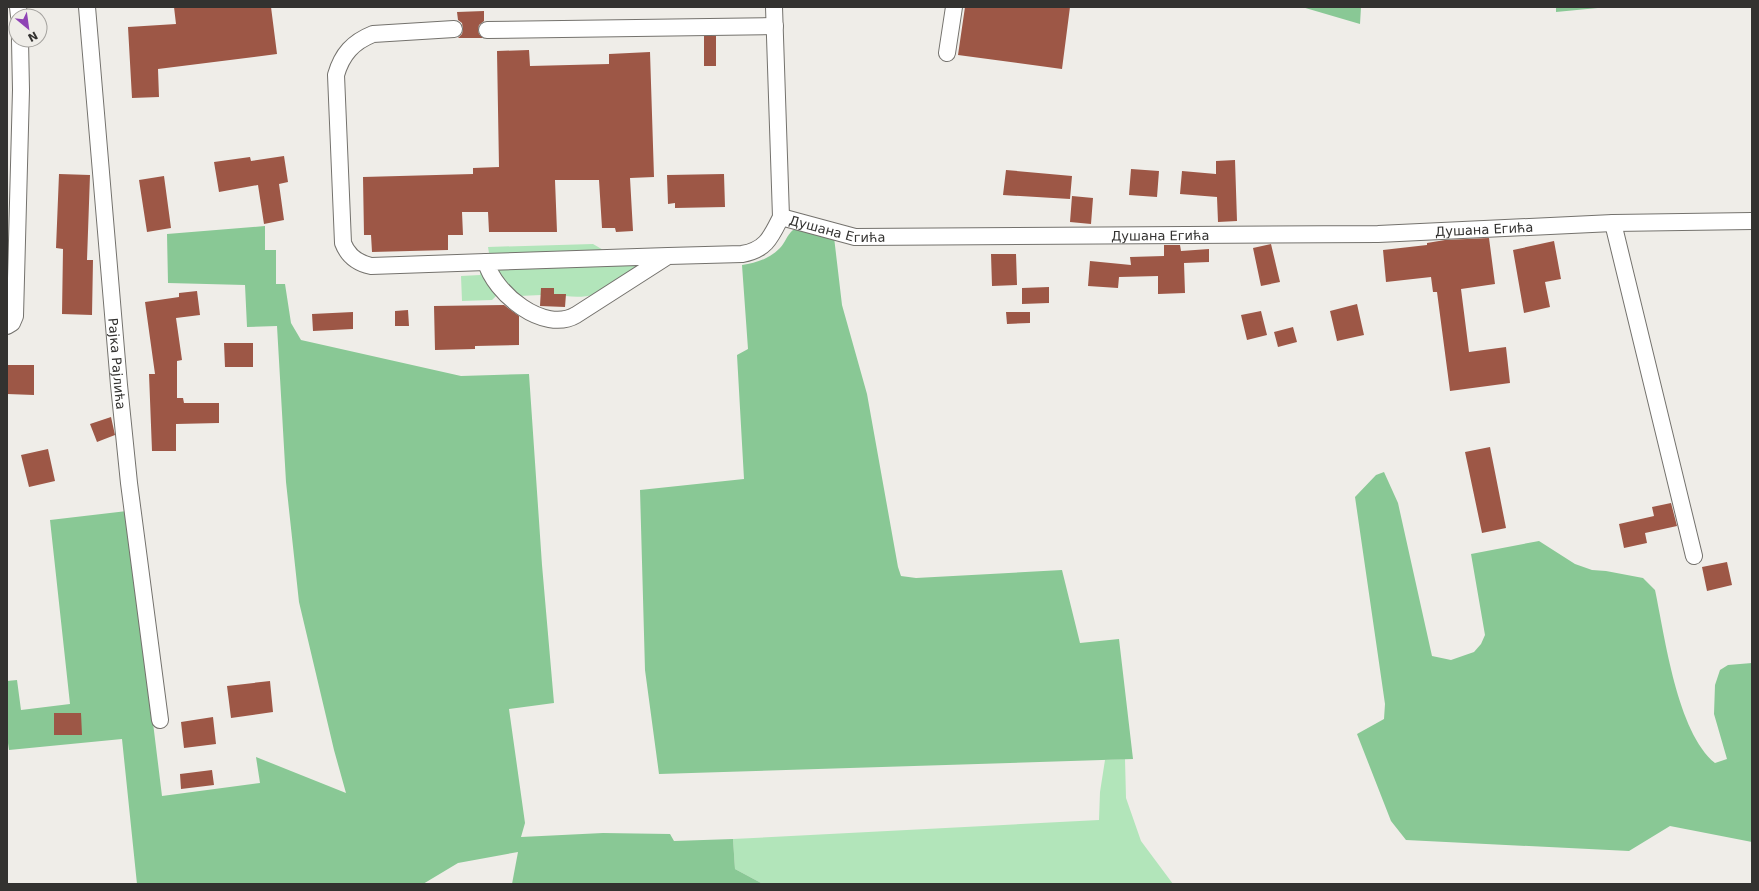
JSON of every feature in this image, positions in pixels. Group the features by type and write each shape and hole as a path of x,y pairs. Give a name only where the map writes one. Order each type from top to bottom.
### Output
{"street":[{"name":"Рајка Рајлића","path":"87,7 128,476 160,720"},
{"name":"Душана Егића","path":"774,7 781,217 856,237 1378,234 1613,223 1752,220"},
{"path":"947,53 954,7"},
{"path":"487,30 775,26"},
{"path":"454,29 373,34 352,45 339,64 336,75 343,242 350,256 356,261 371,266 742,254 753,252 769,240 781,217"},
{"path":"7,326 12,323 15,316 21,90 20,48"},
{"path":"1613,223 1694,556"},
{"path":"486,262 498,285 508,297 547,320 564,320 570,318 668,256"}],"green space":[{"path":"1302,7 1361,7 1360,24"},
{"path":"1556,7 1608,7 1556,12"},
{"path":"265,226 265,250 276,250 276,284 285,284 291,323 301,340 461,376 529,374 542,565 554,703 509,709 525,823 521,837 603,833 670,834 674,841 733,839 735,869 763,884 512,884 518,852 458,863 423,884 137,884 122,739 9,750 7,736 7,681 17,680 21,710 70,704 50,520 127,511 162,796 260,783 256,757 346,793 334,750 299,602 286,482 277,326 247,327 245,285 168,283 167,234"},
{"path":"793,230 804,230 834,237 842,305 867,394 898,567 901,576 916,578 1062,570 1080,643 1119,639 1133,759 659,774 645,670 640,490 744,479 737,355 748,349 742,265 757,262 776,252"},
{"path":"593,244 605,251 490,259 488,247"},
{"path":"640,265 594,295 579,297 554,294 554,288 541,288 541,295 516,295 495,269"},
{"path":"480,267 497,295 492,300 462,301 461,276 480,275"},
{"path":"1384,472 1398,503 1432,656 1451,660 1474,652 1481,644 1485,635 1471,554 1539,541 1575,564 1592,570 1643,578 1655,590 1668,657 1682,707 1691,730 1702,749 1715,763 1727,759 1714,714 1715,685 1720,670 1728,665 1752,663 1752,842 1670,826 1629,851 1406,840 1391,821 1357,734 1384,719 1385,704 1355,497 1376,475"},
{"path":"1125,759 1126,798 1141,841 1173,884 763,884 735,869 733,839 1099,820 1100,792 1105,760"}],"building":[{"path":"174,7 271,7 277,54 158,69 159,97 132,98 128,27 176,24"},
{"path":"965,7 1070,7 1062,69 958,55"},
{"path":"484,11 484,21 479,25 478,30 479,34 483,38 458,38 462,34 463,29 462,23 458,20 457,12"},
{"path":"704,36 716,36 716,66 704,66"},
{"path":"529,50 530,66 609,64 609,54 650,52 654,177 630,178 633,231 616,232 615,228 602,228 599,180 555,180 557,232 489,232 488,212 462,212 463,235 448,235 448,250 372,252 371,235 364,235 363,177 473,174 473,168 499,167 497,51"},
{"path":"284,156 288,182 279,184 284,220 264,224 258,185 219,192 214,162 250,157 251,161"},
{"path":"1235,160 1237,221 1218,222 1217,197 1180,194 1182,171 1216,174 1216,161"},
{"path":"1131,169 1159,171 1157,197 1129,195"},
{"path":"1006,170 1072,176 1070,199 1003,195"},
{"path":"59,174 90,175 87,260 93,260 92,315 62,314 63,249 56,248"},
{"path":"724,174 725,207 675,208 675,203 668,204 667,175"},
{"path":"164,176 171,228 147,232 139,180"},
{"path":"1072,196 1093,198 1091,224 1070,222"},
{"path":"1489,238 1495,284 1461,289 1469,352 1506,347 1510,383 1450,391 1437,292 1433,292 1431,277 1386,282 1383,250 1427,245 1427,243 1445,240"},
{"path":"1554,241 1561,279 1545,282 1550,307 1524,313 1513,250"},
{"path":"1271,244 1280,282 1261,286 1253,248"},
{"path":"1164,245 1180,245 1181,251 1209,249 1209,262 1184,263 1185,293 1158,294 1158,276 1119,277 1118,288 1088,286 1090,261 1131,265 1130,257 1164,256"},
{"path":"991,254 1016,254 1017,285 992,286"},
{"path":"1049,287 1049,303 1022,304 1022,288"},
{"path":"541,288 554,288 554,294 566,294 565,307 540,306"},
{"path":"197,291 200,315 176,318 182,360 177,361 177,398 183,398 184,403 219,403 219,423 176,424 176,451 152,451 149,374 155,374 145,302 179,297 179,293"},
{"path":"1357,304 1364,335 1337,341 1330,311"},
{"path":"504,305 519,316 519,345 475,346 475,349 435,350 434,306"},
{"path":"408,310 409,326 395,326 395,311"},
{"path":"1261,311 1267,335 1247,340 1241,315"},
{"path":"353,312 353,329 313,331 312,314"},
{"path":"1006,312 1030,312 1030,323 1007,324"},
{"path":"1293,327 1297,342 1278,347 1274,332"},
{"path":"224,343 253,343 253,367 225,367"},
{"path":"7,365 34,365 34,395 7,394"},
{"path":"111,417 115,435 97,442 90,424"},
{"path":"1490,447 1506,528 1482,533 1465,452"},
{"path":"48,449 55,481 29,487 21,455"},
{"path":"1671,503 1677,526 1645,533 1647,543 1624,548 1619,524 1654,516 1652,507"},
{"path":"1727,562 1732,585 1707,591 1702,567"},
{"path":"270,681 273,712 231,718 227,686"},
{"path":"54,713 81,713 82,735 54,735"},
{"path":"213,717 216,744 184,748 181,722"},
{"path":"212,770 214,785 181,789 180,774"}]}
